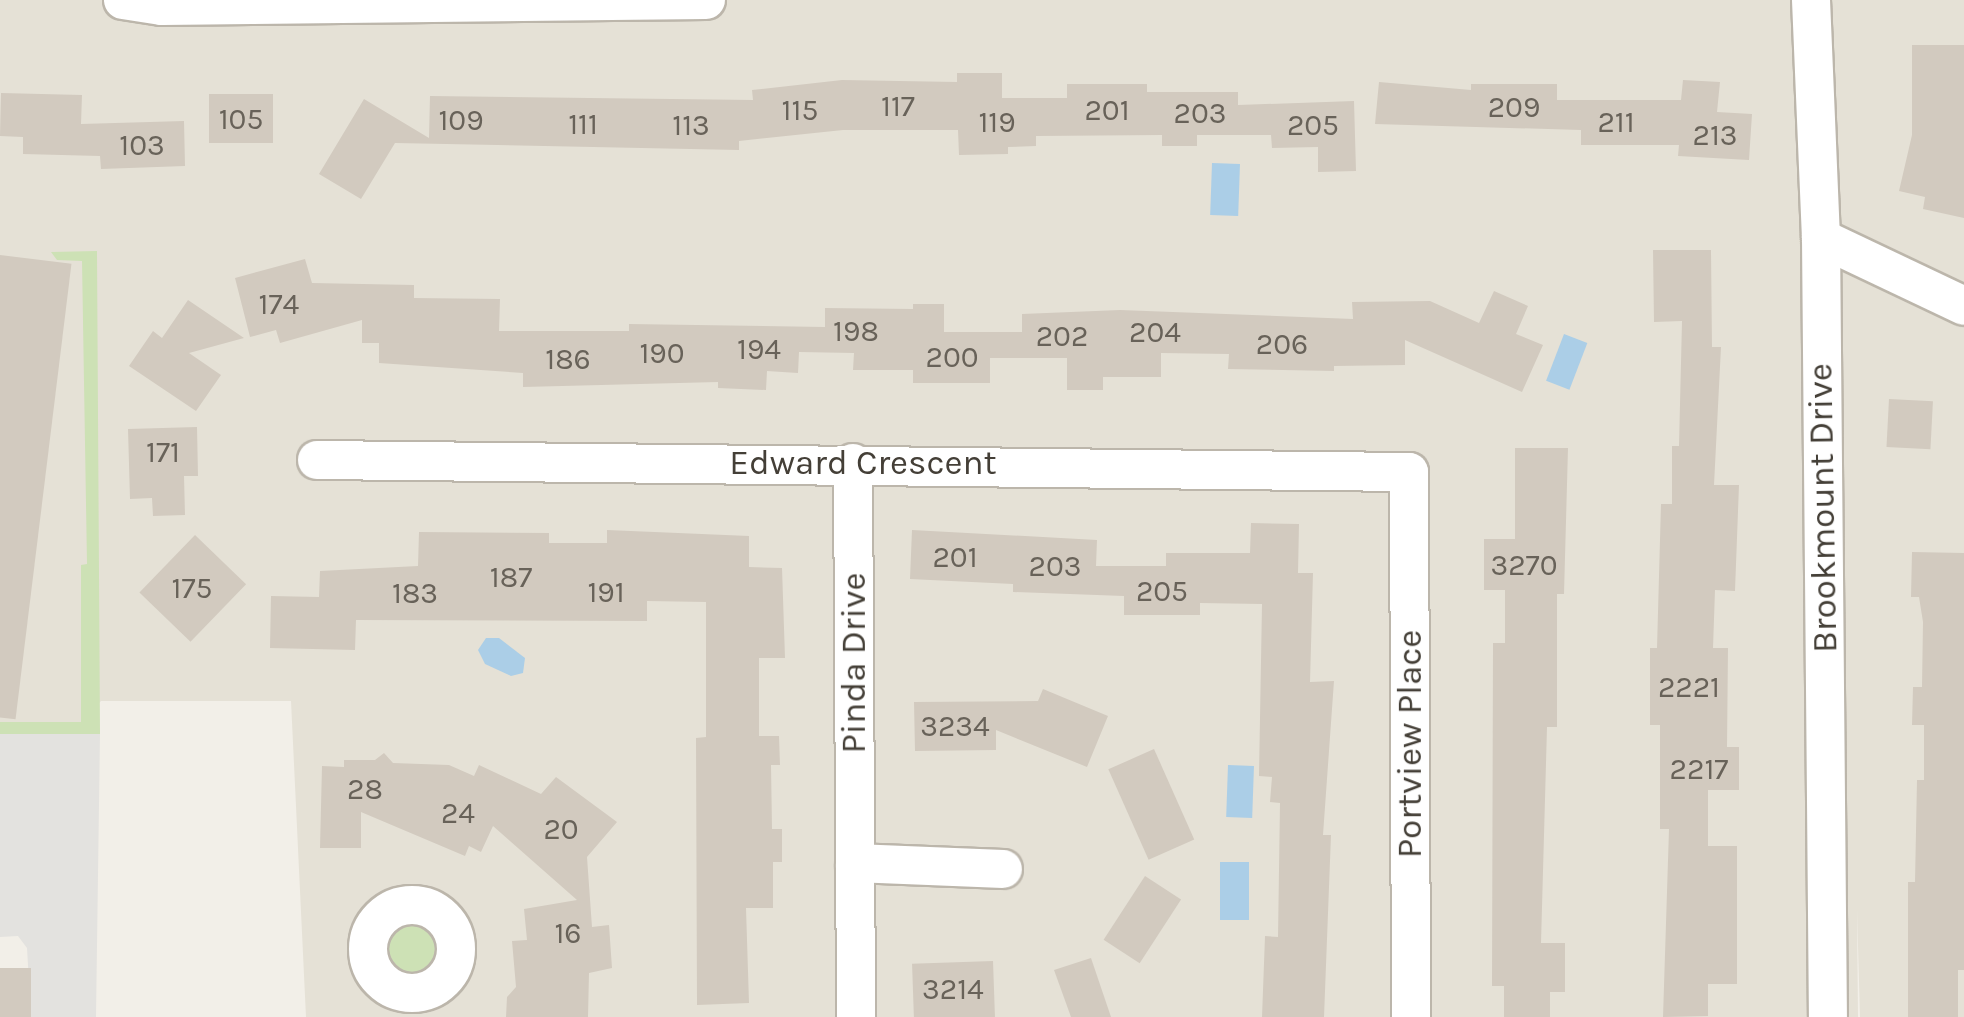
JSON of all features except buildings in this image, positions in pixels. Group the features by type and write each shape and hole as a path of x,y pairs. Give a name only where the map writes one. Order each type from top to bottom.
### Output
{"street":[{"path":"123,0 182,6 706,0"},
{"name":"Brookmount Drive","path":"1811,0 1821,238 1828,1017"},
{"path":"1821,238 1964,306"},
{"name":"Edward Crescent","path":"316,460 1408,472"},
{"name":"Pinda Drive","path":"853,463 856,1017"},
{"name":"Portview Place","path":"1408,472 1411,1017"},
{"path":"855,862 1003,869"}],"shaded area":[{"path":"0,0 1964,0 1964,1017 1860,1017 1857,910 1858,1017 306,1017 291,701 101,701 81,722 0,722"},
{"path":"0,734 100,734 96,1017 31,1017 27,948 18,936 0,937"}],"green space":[{"path":"97,251 100,734 0,734 0,722 81,722 81,565 87,564 82,261 57,260 51,252"},
{"path":"411,923 429,930 436,948 429,966 411,973 393,966 386,948 393,930"}],"water":[{"path":"1212,163 1240,164 1238,216 1210,215"},
{"path":"1564,334 1587,343 1569,390 1546,381"},
{"path":"486,638 499,638 525,658 523,673 511,676 485,664 478,650"},
{"path":"1228,765 1254,766 1252,818 1226,817"},
{"path":"1220,862 1249,862 1249,920 1220,920"}]}
